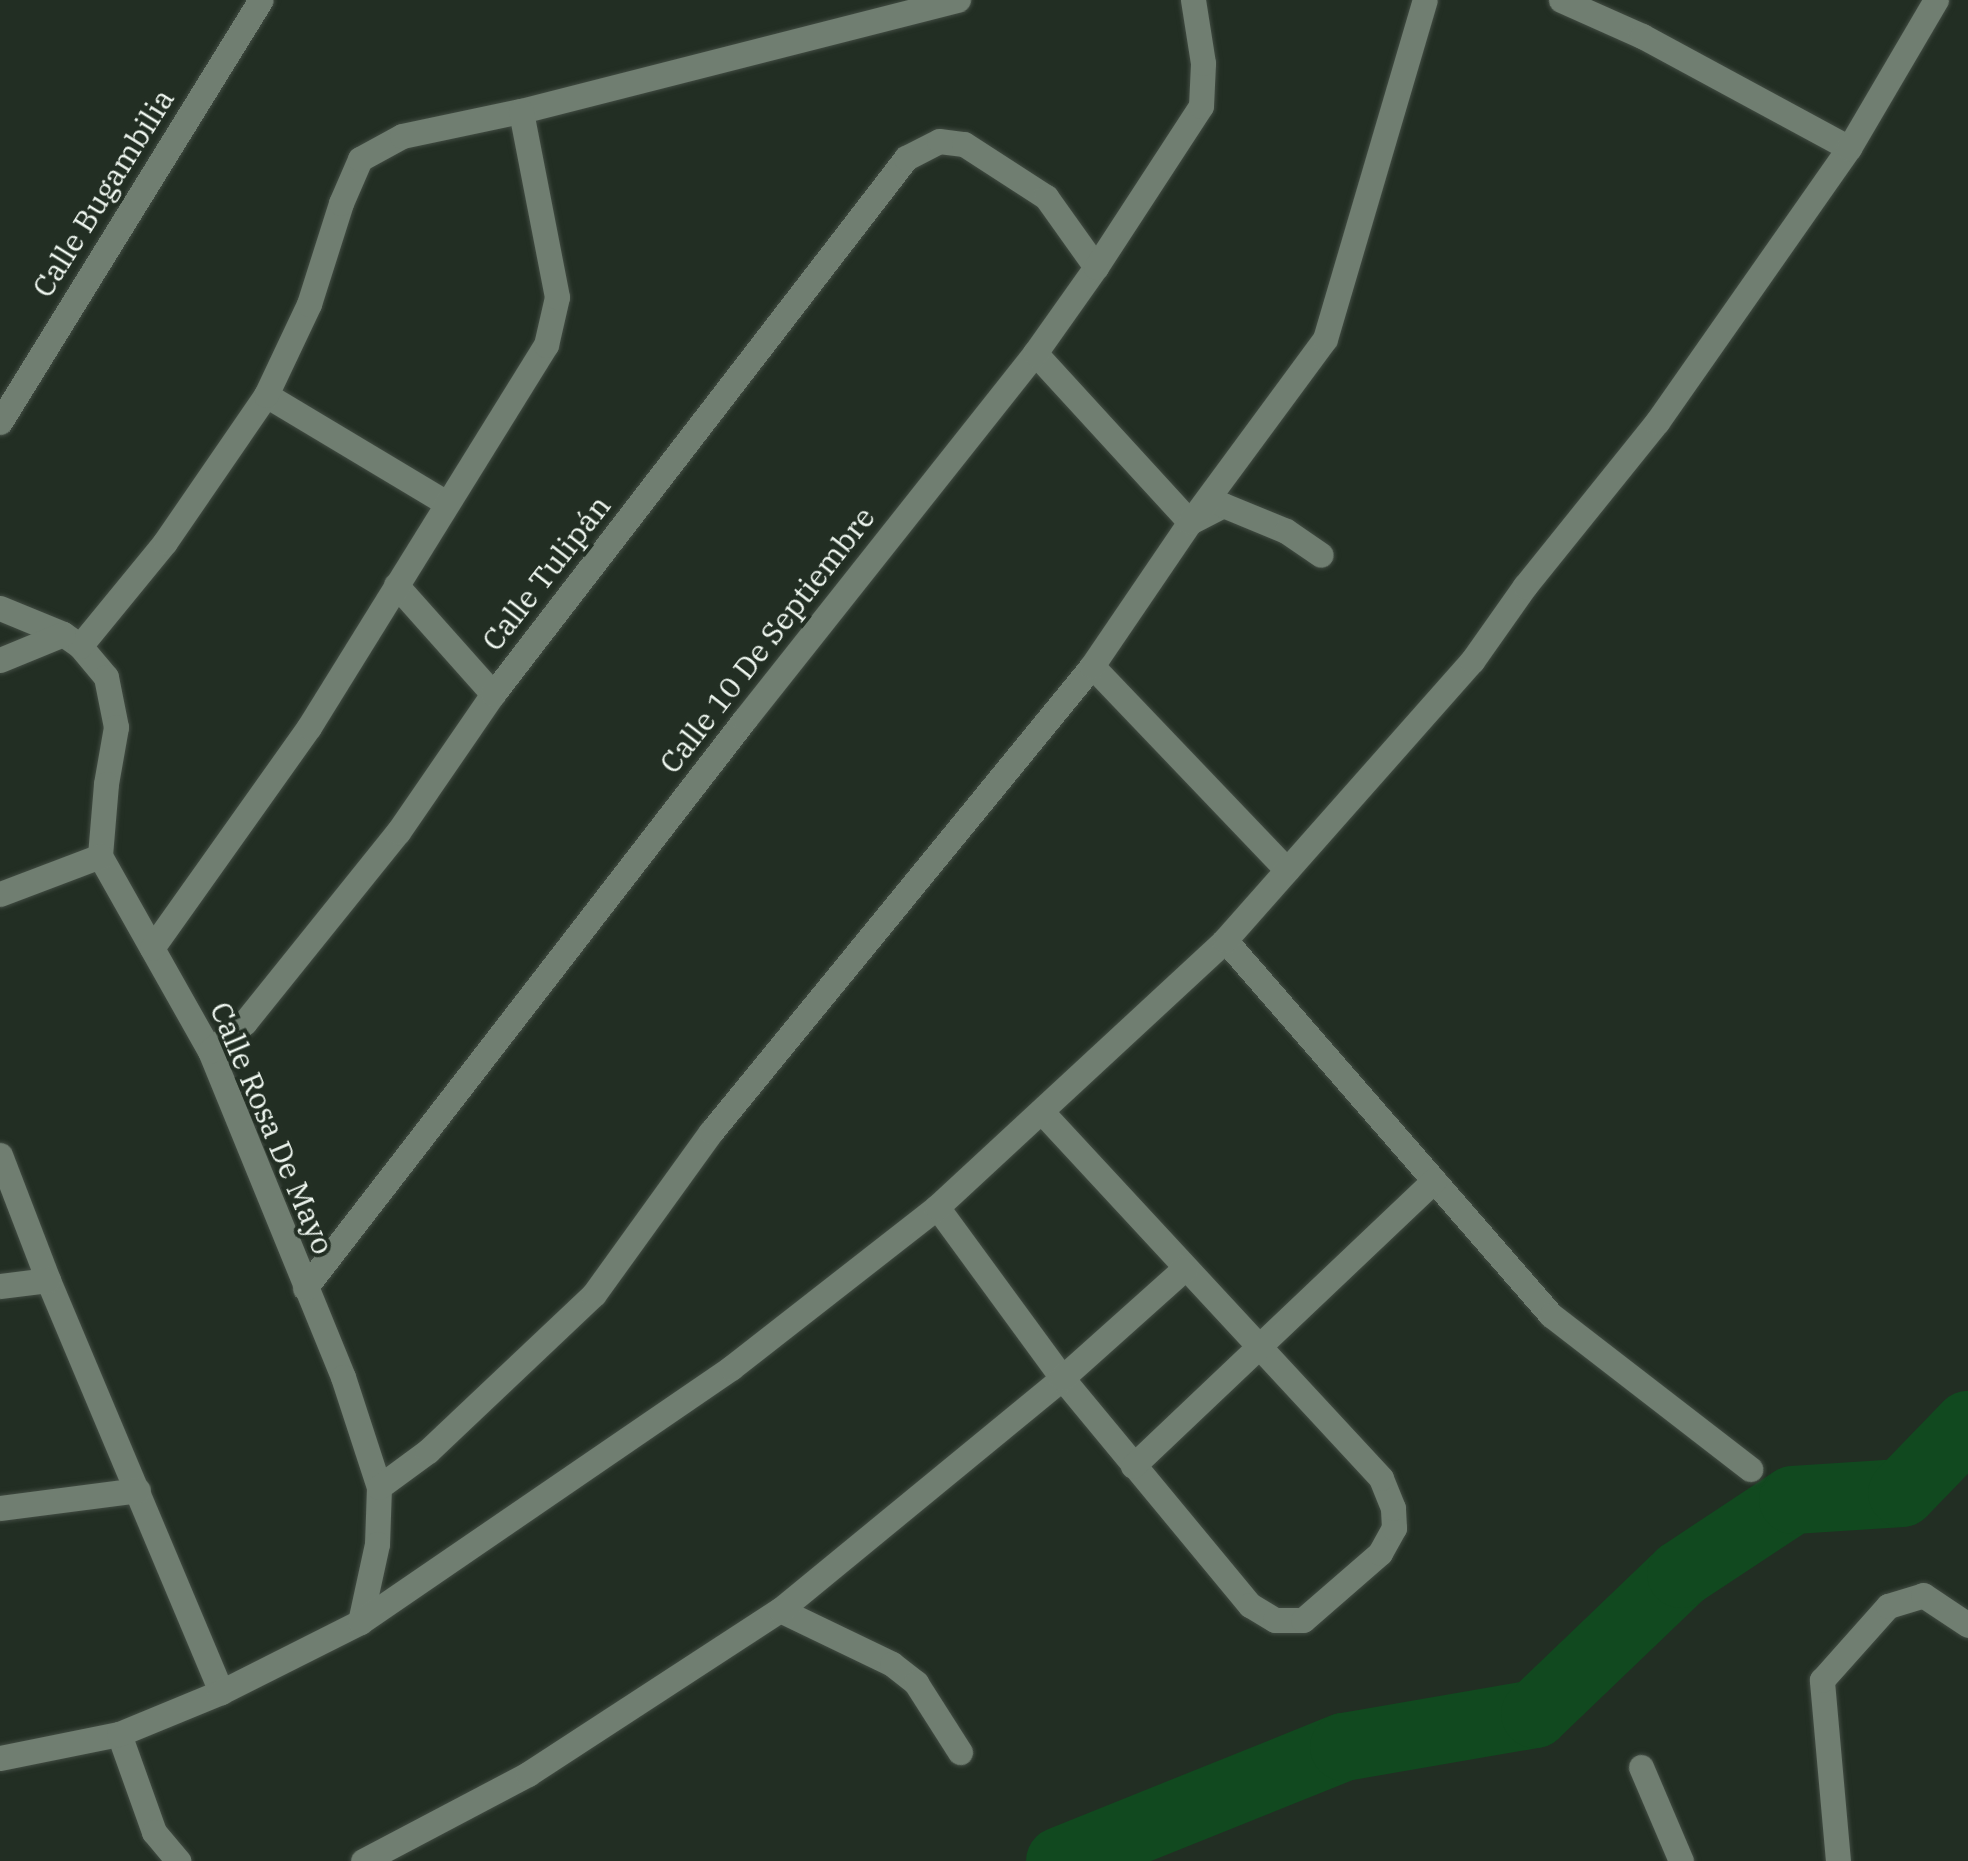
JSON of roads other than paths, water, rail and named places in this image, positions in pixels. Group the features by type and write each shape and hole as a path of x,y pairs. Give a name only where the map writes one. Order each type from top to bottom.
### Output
{"street":[{"name":"Calle Bugambilia","path":"3,412 261,0"},
{"path":"0,660 71,640 165,542 266,394 309,304 340,203 360,159 402,136 522,111 958,0"},
{"name":"Calle 10 De Septiembre","path":"305,1288 745,719 1035,354 1096,267 1201,106 1204,63 1193,0"},
{"path":"378,1486 428,1452 594,1294 711,1132 1092,666 1190,522 1325,339 1425,0"},
{"path":"1561,0 1642,36 1848,148"},
{"path":"0,1758 119,1734 221,1692 360,1622 731,1368 937,1207 1225,940 1472,661 1525,586 1657,422 1848,148 1936,0"},
{"path":"152,948 309,726 546,345 556,297 522,111"},
{"name":"Calle Tulipán","path":"210,1051 244,1022 290,969 398,832 494,694 906,158 939,141 964,144 1046,197 1096,267"},
{"path":"1035,354 1190,522"},
{"path":"266,394 445,502"},
{"path":"1190,522 1223,505 1286,531 1322,555"},
{"path":"396,584 494,694"},
{"path":"0,608 71,640 106,677 116,727 100,856 0,894"},
{"path":"1092,666 1287,870"},
{"name":"Calle Rosa De Mayo","path":"100,856 210,1051 343,1377 378,1486 377,1544 360,1622"},
{"path":"1225,940 1551,1315 1750,1469"},
{"path":"937,1207 1062,1378 1250,1604 1275,1620 1303,1620 1380,1553 1394,1528 1393,1508 1381,1478 1041,1110"},
{"path":"0,1155 48,1280 221,1692"},
{"path":"1132,1466 1434,1180"},
{"path":"363,1861 528,1774 780,1610 1062,1378 1185,1268"},
{"path":"0,1286 48,1280"},
{"path":"0,1508 138,1490"},
{"path":"1838,1861 1822,1680 1888,1606 1923,1595 1968,1625"},
{"path":"780,1610 892,1664 916,1683 960,1752"},
{"path":"119,1734 154,1832 178,1861"},
{"path":"1641,1766 1681,1861"}],"waterway":[{"path":"1060,1861 1344,1747 1535,1714 1681,1574 1793,1500 1902,1493 1968,1425"}]}
